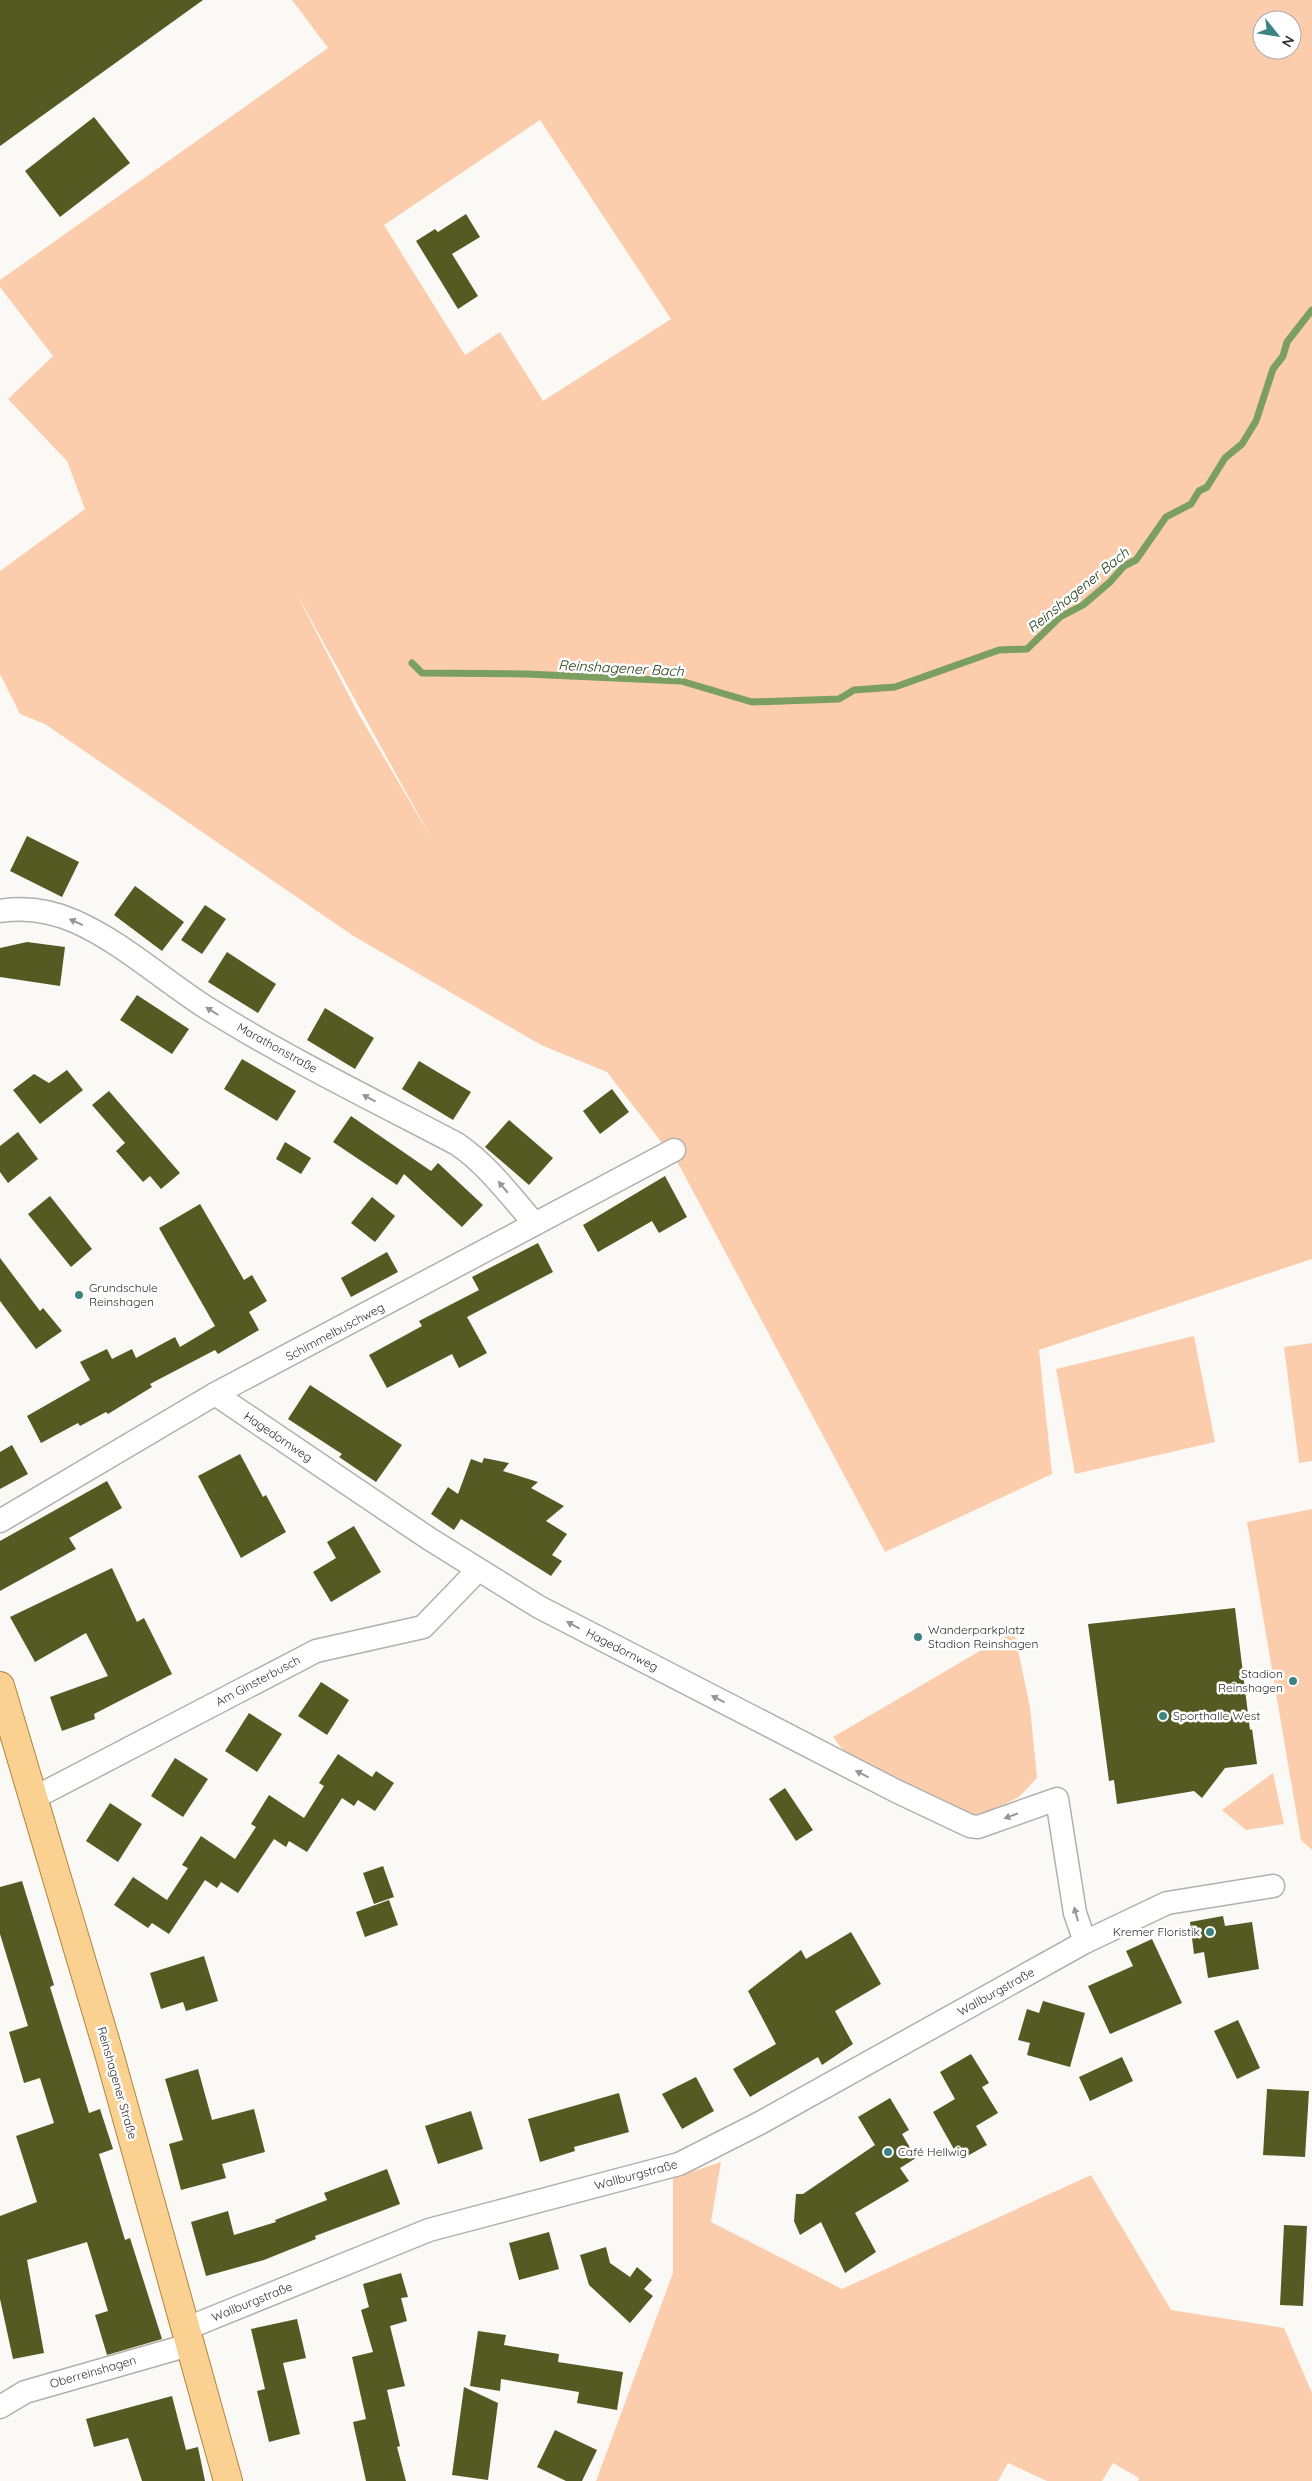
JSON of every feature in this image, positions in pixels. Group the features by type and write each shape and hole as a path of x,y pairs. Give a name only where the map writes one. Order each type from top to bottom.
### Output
{"main road":[{"name":"Reinshagener Straße","path":"0,1686 110,2057 228,2481"}],"street":[{"name":"Marathonstraße","path":"0,911 44,911 73,920 97,932 184,993 256,1038 457,1144 488,1169 534,1224"},
{"name":"Schimmelbuschweg","path":"0,1521 215,1394 674,1150"},
{"name":"Hagedornweg","path":"215,1394 478,1570 596,1637 896,1791 970,1826 978,1827 1057,1800 1075,1913 1085,1942"},
{"name":"Am Ginsterbusch","path":"34,1798 316,1651 423,1627 478,1570"},
{"name":"Wallburgstraße","path":"187,2337 428,2230 679,2164 760,2123 1085,1942 1167,1903 1273,1886"},
{"name":"Oberreinshagen","path":"0,2407 25,2392 187,2337"}],"shaded area":[{"path":"292,0 1312,0 1312,1259 1039,1350 1052,1474 885,1552 679,1165 607,1072 541,1045 352,935 45,724 20,714 0,674 0,571 85,509 67,461 8,399 53,356 0,287 0,280 328,48","holes":["540,120 671,319 543,401 500,332 465,355 384,225","300,600 434,843 358,713"]},
{"path":"1194,1336 1215,1442 1075,1474 1056,1369"},
{"path":"1312,1343 1312,1461 1299,1463 1284,1347"},
{"name":"Stadion Reinshagen","path":"1312,1509 1312,1850 1301,1840 1247,1522"},
{"path":"1014,1631 1030,1707 1037,1778 1019,1797 975,1818 846,1754 833,1737"},
{"path":"1273,1773 1284,1824 1246,1830 1222,1810"},
{"path":"721,2162 711,2222 842,2289 1091,2175 1171,2310 1284,2328 1312,2393 1312,2481 1138,2481 1139,2478 1113,2463 1102,2481 1047,2481 1008,2463 998,2481 596,2481 673,2273 673,2178"}],"building":[{"path":"0,0 203,0 0,146"},
{"path":"94,117 130,163 60,217 25,171"},
{"path":"466,214 480,237 452,254 478,296 458,309 416,241 435,229 438,232"},
{"path":"27,836 79,862 62,897 10,871"},
{"path":"135,886 184,922 162,951 114,915"},
{"path":"205,905 226,919 202,954 181,940"},
{"path":"27,942 65,947 60,986 0,977 0,948"},
{"path":"227,952 276,984 258,1013 208,982"},
{"path":"137,995 189,1029 172,1054 120,1020"},
{"path":"325,1008 374,1038 355,1069 307,1040"},
{"path":"242,1059 296,1091 277,1121 224,1089"},
{"path":"419,1061 471,1092 453,1120 402,1089"},
{"path":"67,1070 83,1090 40,1124 13,1090 34,1074 49,1083"},
{"path":"612,1089 629,1112 600,1134 583,1111"},
{"path":"109,1091 180,1173 161,1189 150,1176 143,1182 116,1151 125,1143 92,1105"},
{"path":"351,1116 431,1171 438,1163 483,1205 462,1227 404,1174 397,1185 333,1142"},
{"path":"509,1120 553,1158 529,1185 485,1147"},
{"path":"18,1132 38,1159 8,1183 0,1172 0,1146"},
{"path":"285,1142 311,1158 301,1174 276,1159"},
{"path":"665,1176 687,1217 659,1233 652,1221 598,1252 583,1225"},
{"path":"50,1196 92,1249 71,1267 28,1214"},
{"path":"372,1197 395,1216 375,1242 351,1223"},
{"path":"200,1204 244,1280 252,1275 267,1301 249,1312 259,1330 218,1354 215,1350 150,1384 152,1387 108,1414 106,1412 80,1426 78,1423 41,1443 27,1416 90,1380 80,1362 107,1349 112,1359 132,1349 136,1358 175,1337 180,1347 215,1326 159,1228"},
{"path":"538,1243 553,1272 467,1317 487,1353 459,1368 452,1354 387,1388 369,1355 422,1326 419,1321 479,1290 472,1277"},
{"path":"387,1252 398,1272 351,1297 341,1278"},
{"path":"0,1258 40,1311 43,1308 62,1331 36,1349 0,1301"},
{"path":"310,1385 402,1445 376,1482 339,1457 342,1454 288,1419"},
{"path":"12,1445 28,1474 0,1489 0,1452"},
{"path":"240,1454 263,1497 266,1495 286,1532 241,1558 198,1476"},
{"path":"484,1458 509,1463 503,1471 538,1482 531,1488 564,1506 546,1521 567,1534 552,1555 562,1561 551,1576 461,1519 454,1530 431,1514 448,1487 458,1494 471,1459 482,1463"},
{"path":"107,1481 122,1508 69,1538 76,1549 0,1591 0,1541"},
{"path":"354,1526 381,1572 331,1602 313,1572 336,1558 327,1542"},
{"path":"112,1568 137,1622 144,1618 172,1674 94,1714 95,1719 62,1731 50,1697 108,1676 86,1633 35,1662 10,1617"},
{"name":"Sporthalle West","path":"1235,1608 1250,1730 1252,1729 1257,1764 1225,1768 1202,1798 1194,1791 1117,1804 1114,1780 1109,1781 1088,1624"},
{"path":"321,1682 349,1700 327,1735 298,1716"},
{"path":"249,1713 282,1734 257,1772 225,1751"},
{"path":"338,1754 372,1777 376,1771 394,1783 375,1811 358,1800 354,1806 342,1798 307,1852 289,1841 286,1847 274,1839 238,1893 221,1882 217,1888 205,1880 169,1934 152,1923 148,1928 114,1905 133,1877 167,1900 188,1868 182,1865 201,1836 235,1859 256,1827 251,1824 269,1795 304,1818 324,1786 319,1783"},
{"path":"175,1758 208,1779 183,1817 151,1796"},
{"path":"785,1788 813,1830 796,1841 769,1799"},
{"path":"110,1803 142,1824 118,1862 86,1841"},
{"path":"383,1866 394,1897 374,1904 363,1873"},
{"path":"22,1881 54,1985 50,1987 89,2113 100,2109 113,2149 99,2154 125,2240 130,2238 162,2339 107,2355 95,2315 108,2311 87,2242 27,2260 44,2353 13,2359 0,2299 0,2216 37,2202 16,2136 54,2123 40,2078 24,2083 9,2032 28,2026 0,1934 0,1887"},
{"path":"389,1900 398,1925 365,1937 356,1912"},
{"path":"1223,1916 1225,1926 1252,1922 1259,1969 1208,1978 1204,1952 1194,1954 1190,1922"},
{"path":"851,1932 881,1984 835,2011 853,2044 822,2065 818,2057 750,2097 733,2069 776,2044 748,1991 801,1950 806,1959"},
{"path":"1152,1939 1182,2003 1110,2034 1088,1986 1133,1966 1126,1951"},
{"path":"204,1956 218,2001 186,2011 183,2002 161,2009 150,1973"},
{"path":"1043,2001 1085,2013 1070,2067 1027,2055 1030,2043 1018,2040 1027,2009 1039,2013"},
{"path":"1238,2020 1260,2068 1237,2079 1214,2031"},
{"path":"971,2054 989,2083 982,2087 998,2113 976,2126 987,2145 960,2160 933,2112 955,2099 940,2072"},
{"path":"1122,2057 1133,2081 1090,2101 1079,2077"},
{"path":"198,2069 212,2120 254,2109 265,2152 222,2164 226,2178 181,2190 169,2144 183,2140 165,2079"},
{"path":"696,2077 714,2111 682,2129 662,2094"},
{"path":"1267,2089 1309,2091 1305,2157 1263,2155"},
{"path":"619,2093 629,2132 574,2147 575,2151 540,2162 528,2119"},
{"path":"890,2098 909,2130 902,2134 916,2158 900,2168 909,2181 855,2213 876,2252 845,2273 821,2222 800,2235 794,2221 796,2194 803,2194 875,2145 858,2117"},
{"path":"471,2111 483,2149 438,2164 425,2126"},
{"path":"387,2169 400,2204 315,2236 316,2239 264,2260 206,2276 191,2222 228,2211 234,2235 276,2222 275,2220 327,2200 324,2193"},
{"path":"1284,2225 1307,2226 1303,2306 1280,2305"},
{"path":"549,2232 559,2269 519,2280 509,2243"},
{"path":"606,2247 610,2263 630,2277 637,2267 652,2280 644,2289 653,2296 630,2323 589,2285 580,2255"},
{"path":"401,2273 408,2297 401,2298 407,2321 390,2326 405,2386 387,2390 400,2446 397,2447 406,2481 366,2481 353,2422 366,2419 352,2357 373,2352 361,2310 369,2307 363,2284"},
{"path":"297,2319 306,2358 283,2363 300,2434 269,2442 257,2391 265,2389 251,2329"},
{"path":"478,2331 506,2335 504,2345 559,2354 558,2362 623,2372 617,2410 577,2403 579,2392 501,2379 500,2391 470,2386"},
{"path":"464,2387 498,2403 488,2480 452,2475"},
{"path":"172,2396 186,2450 198,2447 205,2481 142,2481 128,2438 94,2447 86,2419"},
{"path":"555,2430 597,2450 582,2481 566,2481 537,2467"}],"waterway":[{"name":"Reinshagener Bach","path":"412,663 422,673 526,674 681,681 752,702 839,699 854,690 895,687 999,650 1027,649 1060,617 1083,605 1110,582 1124,566 1136,560 1166,517 1191,504 1199,491 1207,487 1225,458 1242,444 1256,421 1273,369 1283,356 1287,342 1312,310"}],"place":[{"name":"Grundschule Reinshagen","path":"79,1295"},
{"name":"Wanderparkplatz Stadion Reinshagen","path":"918,1637"},
{"name":"Stadion Reinshagen","path":"1293,1681"},
{"name":"Sporthalle West","path":"1163,1716"},
{"name":"Kremer Floristik","path":"1210,1932"},
{"name":"Café Hellwig","path":"888,2152"}]}
